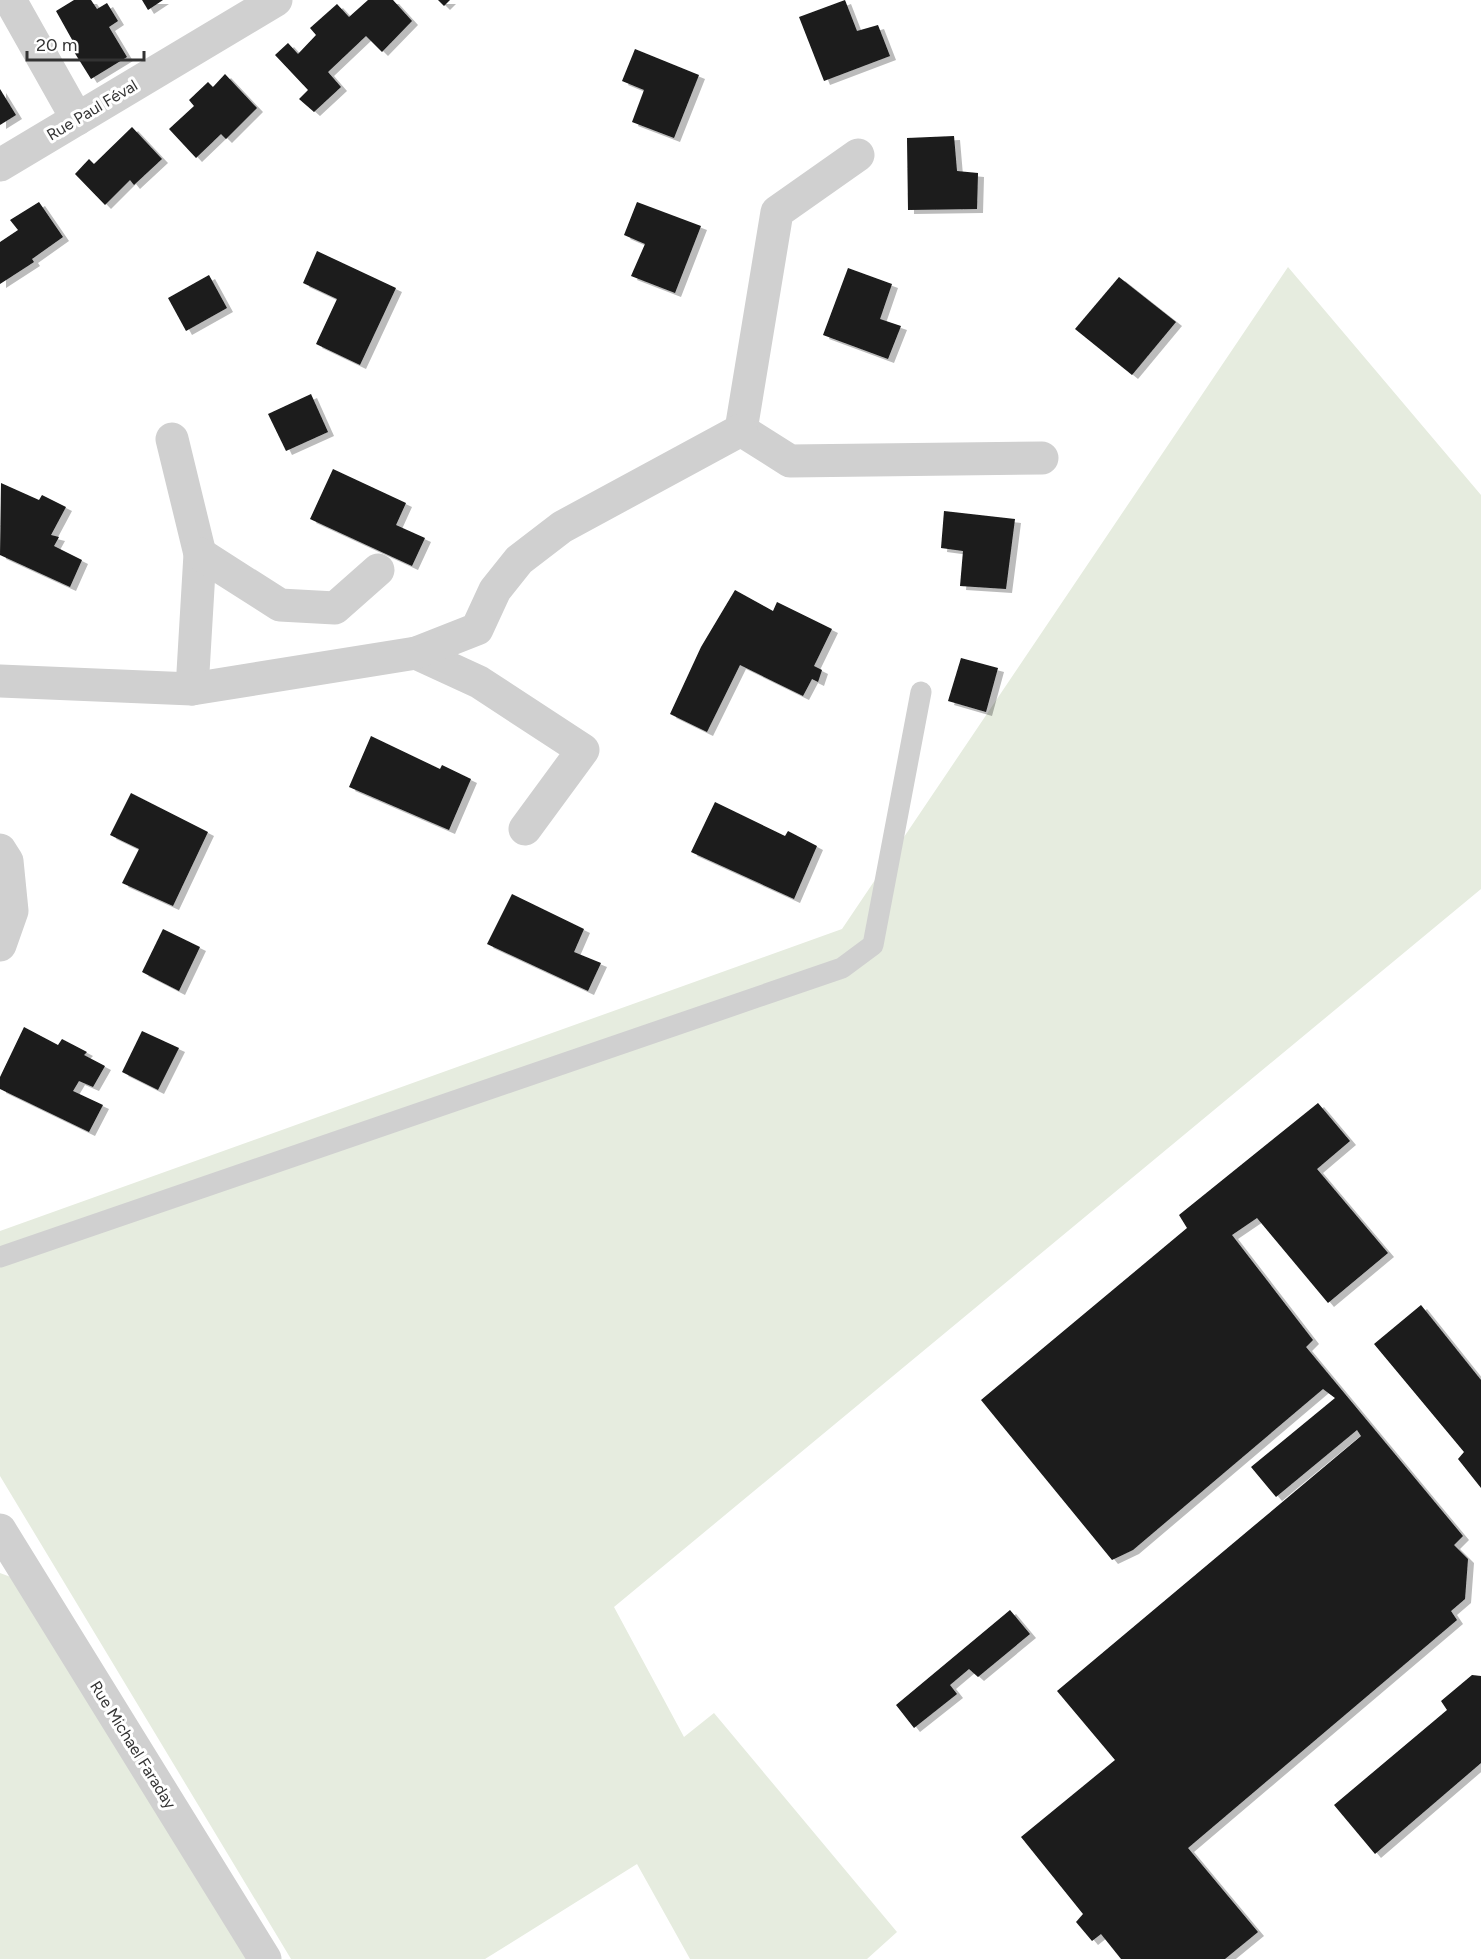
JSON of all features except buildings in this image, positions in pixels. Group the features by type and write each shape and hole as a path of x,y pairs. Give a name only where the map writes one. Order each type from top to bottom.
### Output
{"street":[{"path":"10,0 77,119"},
{"name":"Rue Paul Féval","path":"0,165 276,0"},
{"path":"741,430 777,212 858,155"},
{"path":"741,430 790,461 1042,458"},
{"path":"0,681 192,689 416,653 477,628 495,590 519,560 562,527 741,430"},
{"path":"172,439 200,554 192,689"},
{"path":"200,554 280,605 335,608 378,570"},
{"path":"416,653 479,682 582,750 525,829"},
{"path":"0,850 7,861 12,911 0,945"},
{"name":"Rue Michael Faraday","path":"0,1530 265,1959"}],"lane":[{"path":"0,1257 842,968 873,945 921,692"}],"shaded area":[{"path":"1288,267 1481,495 1481,889 614,1607 684,1737 714,1713 897,1932 867,1959 690,1959 637,1864 485,1959 291,1959 0,1476 0,1231 842,929"},
{"path":"0,1573 16,1579 248,1959 0,1959"}]}
